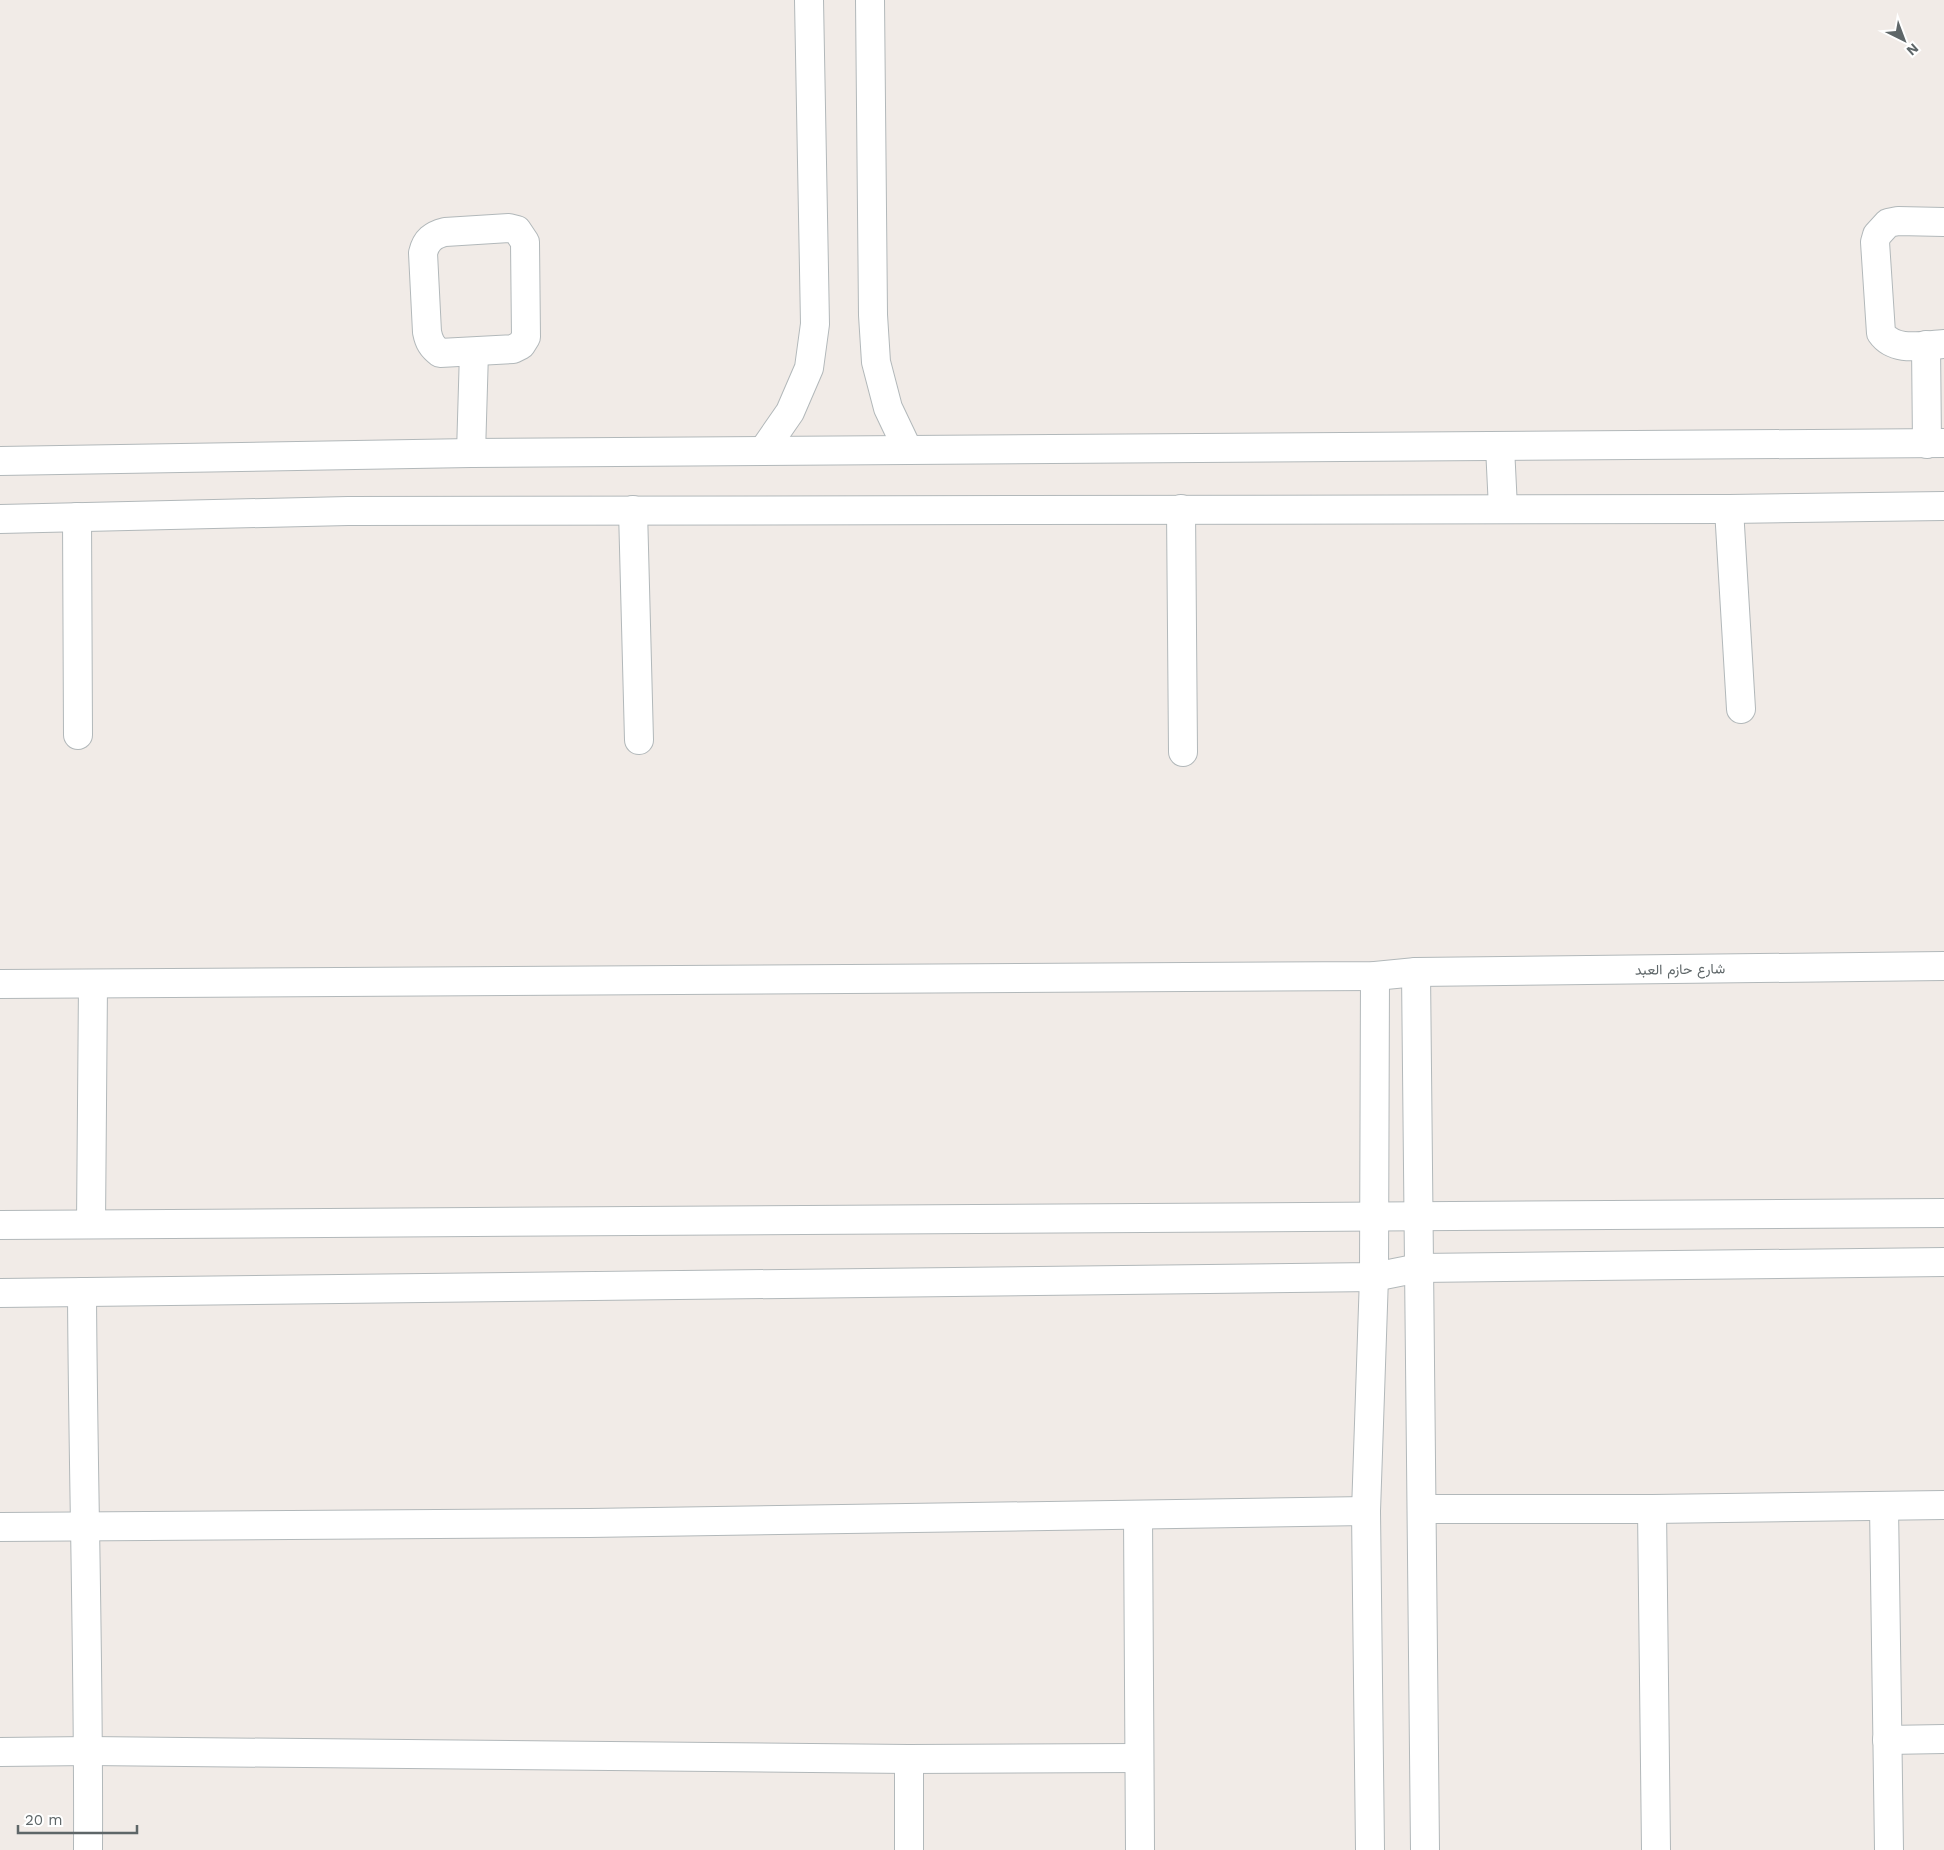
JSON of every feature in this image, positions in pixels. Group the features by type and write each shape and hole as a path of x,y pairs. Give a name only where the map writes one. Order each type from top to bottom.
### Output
{"street":[{"path":"763,451 790,412 810,368 815,324 809,0"},
{"path":"870,0 873,315 876,362 888,408 908,450"},
{"path":"0,462 471,453 1936,444 1935,344 1893,345 1881,334 1875,242 1881,228 1888,223 1898,221 1944,222"},
{"path":"509,228 517,230 522,236 526,251 526,337 521,345 513,349 474,352 440,353 433,348 429,341 423,253 425,246 435,234 445,232 509,228"},
{"path":"471,453 474,352"},
{"path":"1500,447 1503,508"},
{"path":"0,519 348,511 1729,509 1944,506"},
{"path":"1181,509 1183,752"},
{"path":"1729,509 1741,709"},
{"path":"633,510 639,740"},
{"path":"77,517 78,735"},
{"name":"شارع حازم العبد","path":"0,984 1375,976 1416,972 1944,966"},
{"path":"1416,972 1425,1850"},
{"path":"1370,1850 1366,1511 1374,1277 1375,976"},
{"path":"91,1224 93,984"},
{"path":"0,1226 1944,1213"},
{"path":"0,1293 1374,1277 1419,1268 1944,1262"},
{"path":"82,1292 84,1527 89,1750 88,1850"},
{"path":"1422,1509 1652,1509 1944,1505"},
{"path":"1884,1506 1889,1850"},
{"path":"1652,1509 1656,1850"},
{"path":"0,1527 579,1523 1366,1511"},
{"path":"1138,1515 1140,1850"},
{"path":"1887,1740 1944,1739"},
{"path":"0,1752 89,1750 909,1759 1140,1758"},
{"path":"909,1759 910,1850"}]}
